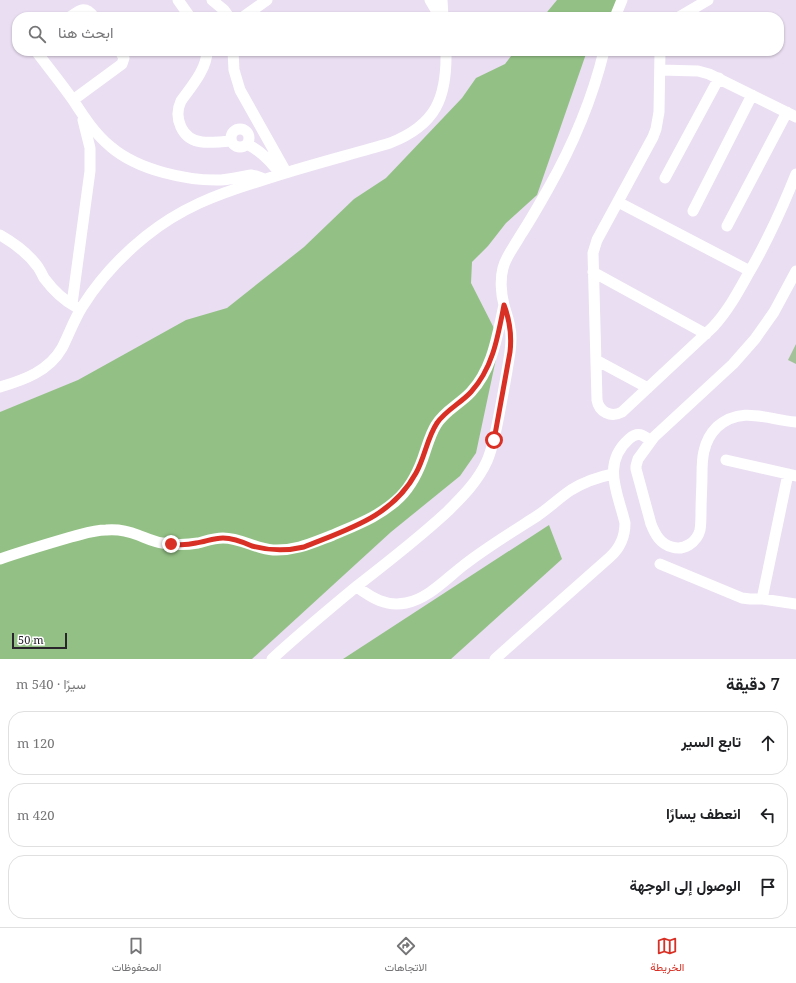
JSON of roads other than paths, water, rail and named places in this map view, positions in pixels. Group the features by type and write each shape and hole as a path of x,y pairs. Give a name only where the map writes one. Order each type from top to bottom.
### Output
{"street":[{"path":"178,0 186,12"},
{"path":"212,0 225,12"},
{"path":"250,12 267,0"},
{"path":"430,0 438,12"},
{"path":"442,0 442,12"},
{"path":"616,12 622,0"},
{"path":"687,12 708,0"},
{"path":"77,12 80,10 90,12"},
{"path":"40,56 97,134 112,148 129,159 148,168 167,174 194,179 221,180 251,176 264,179"},
{"path":"72,100 121,66 124,62 123,56"},
{"path":"206,56 203,68 179,106 177,116 178,120 182,129 188,137 192,139 202,142 231,141"},
{"path":"233,56 234,70 240,90 283,173"},
{"path":"76,306 121,258 142,239 160,225 191,206 264,179 390,143 414,132 431,115 442,97 446,72 446,56"},
{"path":"272,659 437,521 468,490 476,480 487,461 494,440 511,344 510,328 504,305 501,278 504,266 506,259 549,188 571,146 588,102 602,56"},
{"path":"660,56 659,112 656,129 595,245 593,253 597,400 599,407 604,412 615,415 622,412 706,334 719,320 750,271 776,221 796,174"},
{"path":"660,70 698,71 709,74 791,114 727,226"},
{"path":"665,178 719,78"},
{"path":"693,211 752,95"},
{"path":"0,387 34,374 46,367 51,362 62,347 76,306 90,171 90,148 81,114"},
{"path":"241,129 247,132 249,138 247,144 240,148 234,146 231,141 232,132 241,129"},
{"path":"247,144 255,148 283,173"},
{"path":"618,202 750,271"},
{"path":"0,235 18,246 39,268 50,285 60,295 76,306"},
{"path":"796,271 774,312 748,348 651,441 637,462 636,472 651,524 659,540 667,545 680,548 693,542 698,534 700,529 703,457 706,443 713,432 722,424 727,420 744,415 762,416 796,422"},
{"path":"593,272 706,334"},
{"path":"0,559 90,532 107,530 130,532 153,541 171,544 188,544 210,539 223,538 272,550 289,549 304,547 375,516 400,497 422,463 431,434 437,423 444,414 470,393 483,376 492,355 504,305"},
{"path":"596,360 648,388"},
{"path":"496,659 599,568 618,549 623,540 625,523 614,480 613,466 617,454 631,437 641,434 651,441"},
{"path":"726,460 792,475 762,598"},
{"path":"357,587 376,600 386,604 406,603 419,599 432,591 475,556 540,514 574,489 595,478 613,474"},
{"path":"660,564 742,598 762,598 796,604"}]}
